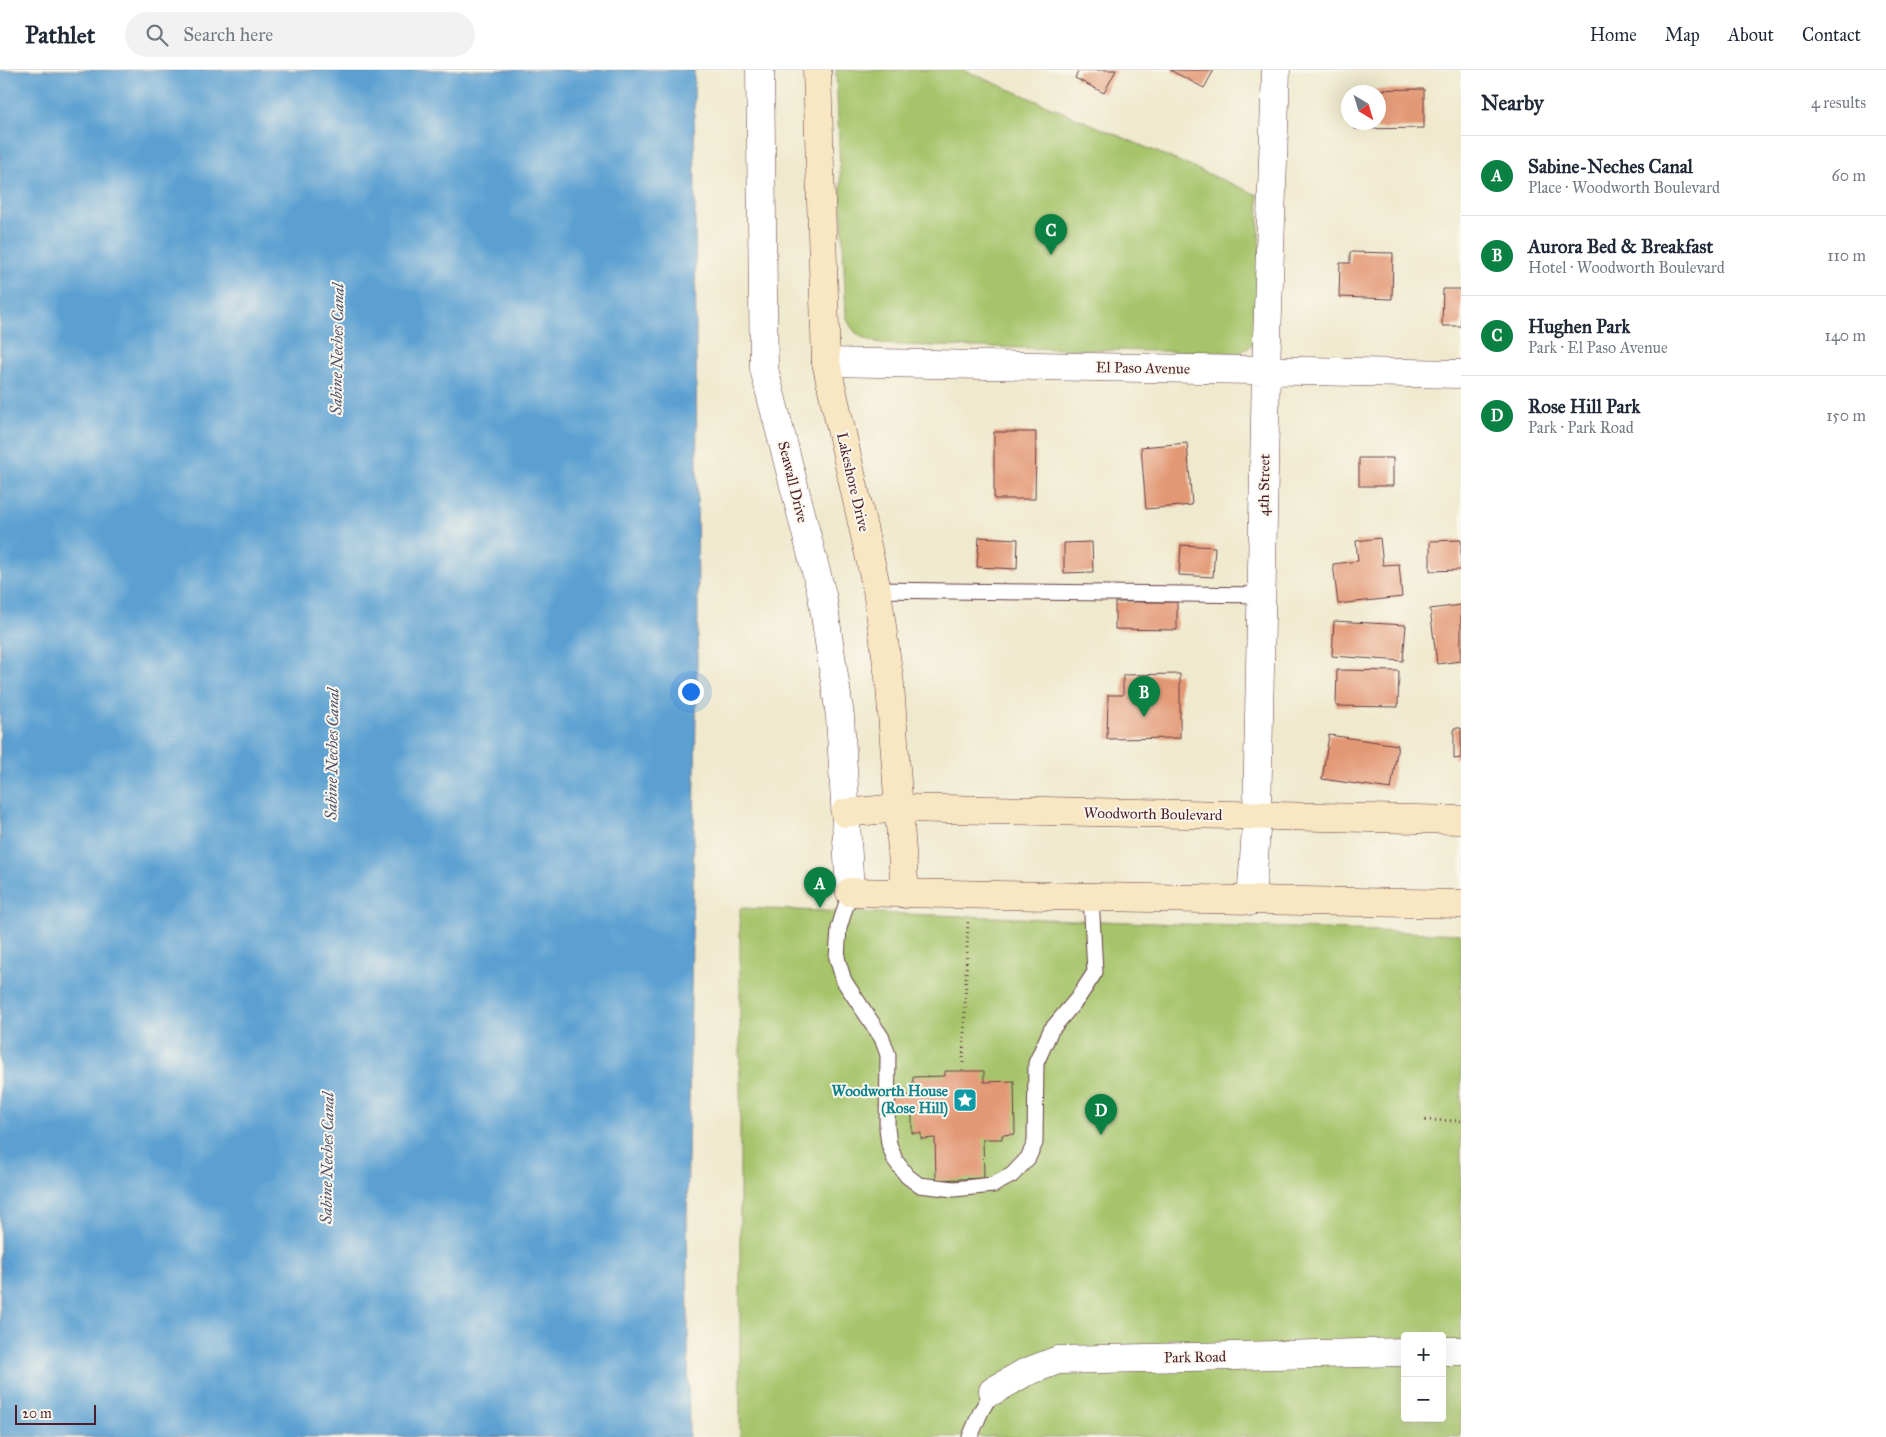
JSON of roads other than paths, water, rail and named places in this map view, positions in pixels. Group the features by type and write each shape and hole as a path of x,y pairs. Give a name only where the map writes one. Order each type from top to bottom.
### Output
{"street":[{"name":"Seawall Drive","path":"760,70 764,369 822,595 840,716 850,892"},
{"name":"Lakeshore Drive","path":"817,70 826,362 877,590 890,685 904,894"},
{"name":"4th Street","path":"1251,900 1257,816 1266,370 1276,70"},
{"name":"El Paso Avenue","path":"826,362 1461,374"},
{"name":"Woodworth Boulevard","path":"845,813 899,808 1461,820"},
{"path":"850,892 1461,904"},
{"path":"1446,1351 1461,1351"},
{"name":"Park Road","path":"993,1391 1024,1373 1058,1360 1401,1352"}],"lane":[{"path":"877,590 1261,595"},
{"path":"850,892 839,928 837,958 844,981 882,1038 888,1055 887,1128 889,1144 895,1160 907,1176 919,1185 954,1189 993,1185 1012,1174 1028,1158 1035,1143 1036,1063 1041,1047 1051,1030 1078,998 1095,972 1091,897"},
{"path":"970,1437 981,1411 993,1391"}],"water":[{"name":"Sabine Neches Canal","path":"0,70 694,70 698,610 687,1215 689,1437 0,1437"}],"place":[{"name":"Hughen Park","path":"1051,255"},
{"name":"Aurora Bed & Breakfast","path":"1144,717"},
{"name":"Sabine-Neches Canal","path":"820,908"},
{"name":"Woodworth House (Rose Hill)","path":"965,1100"},
{"name":"Rose Hill Park","path":"1101,1135"}]}
